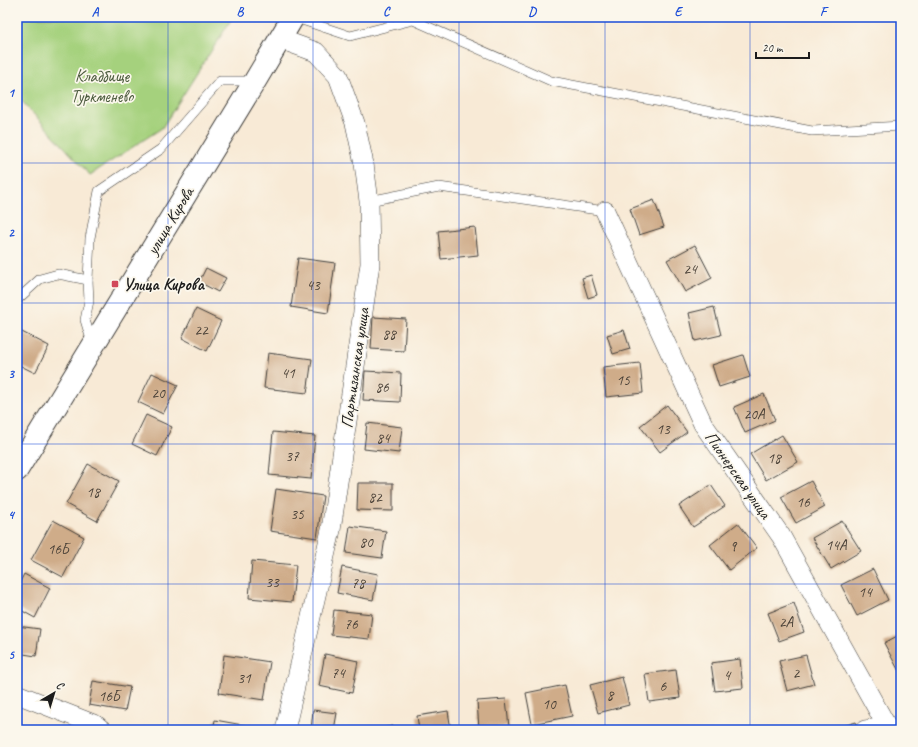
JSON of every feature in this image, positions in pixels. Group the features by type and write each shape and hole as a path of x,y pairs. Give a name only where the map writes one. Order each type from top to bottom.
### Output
{"main road":[{"name":"улица Кирова","path":"17,470 255,81 287,26"}],"street":[{"name":"Партизанская улица","path":"285,730 331,530 370,264 369,201 364,164 355,123 338,76 316,52 287,26"},
{"name":"Пионерская улица","path":"605,210 703,424 781,536 888,728"},
{"path":"17,694 96,725 102,730"},
{"path":"865,730 888,728"}],"lane":[{"path":"287,26 350,36 413,20 551,82 812,131 901,126"},
{"path":"93,346 85,320 89,301 88,280 90,238 99,191 160,149 220,81 255,81"},
{"path":"369,201 439,187 605,210"},
{"path":"17,300 40,279 58,274 88,280"}],"green space":[{"name":"Кладбище Туркменево","path":"17,17 233,17 162,128 90,175 17,96"}],"building":[{"path":"654,200 664,227 639,235 630,209"},
{"path":"475,227 478,255 441,259 438,231"},
{"path":"695,245 712,278 685,292 667,260"},
{"path":"298,258 335,263 328,313 291,307"},
{"path":"206,268 226,278 218,292 199,282"},
{"path":"591,275 597,295 588,298 582,278"},
{"path":"714,307 721,335 695,341 689,313"},
{"path":"196,309 221,321 207,351 182,338"},
{"path":"373,317 406,319 404,351 371,349"},
{"path":"18,330 49,346 35,373 17,364"},
{"path":"624,330 630,349 613,354 607,335"},
{"path":"268,353 312,359 307,393 264,388"},
{"path":"743,355 750,377 719,387 712,365"},
{"path":"640,363 643,393 606,397 603,367"},
{"path":"365,371 401,373 400,402 363,400"},
{"path":"152,373 178,385 163,414 138,402"},
{"path":"764,394 775,420 745,433 734,407"},
{"path":"667,405 687,432 660,452 640,426"},
{"path":"146,415 172,427 157,456 132,444"},
{"path":"367,423 402,427 399,453 364,449"},
{"path":"273,432 315,436 311,479 269,475"},
{"path":"782,435 798,462 766,480 750,454"},
{"path":"88,464 119,481 97,521 66,504"},
{"path":"811,481 825,507 796,523 781,497"},
{"path":"358,483 393,483 393,511 357,510"},
{"path":"711,485 725,506 693,527 679,506"},
{"path":"276,489 323,496 317,538 270,531"},
{"path":"53,520 84,537 63,577 31,560"},
{"path":"842,521 861,551 831,569 812,538"},
{"path":"738,523 757,548 729,570 710,545"},
{"path":"350,526 386,531 382,558 346,553"},
{"path":"252,561 296,565 292,602 249,598"},
{"path":"342,567 378,574 373,600 337,593"},
{"path":"873,569 888,600 857,616 841,585"},
{"path":"24,574 50,588 35,618 17,608 17,588"},
{"path":"794,603 804,632 779,641 768,613"},
{"path":"334,610 372,614 369,639 331,635"},
{"path":"17,626 40,629 36,656 17,653"},
{"path":"901,634 901,675 884,643"},
{"path":"325,654 358,661 352,693 319,686"},
{"path":"224,655 270,662 264,700 219,693"},
{"path":"806,655 814,684 787,691 779,661"},
{"path":"740,659 743,688 715,691 711,663"},
{"path":"676,670 680,698 649,702 645,674"},
{"path":"622,677 629,705 598,713 590,685"},
{"path":"93,681 130,687 125,711 89,705"},
{"path":"565,685 572,716 532,724 526,693"},
{"path":"506,699 509,727 479,729 477,701"},
{"path":"313,710 337,713 334,730 311,730"},
{"path":"448,711 451,730 419,730 417,716"},
{"path":"215,720 254,727 254,730 213,730"},
{"path":"856,722 859,730 831,730"},
{"path":"393,726 394,730 376,730 376,729"}],"place":[{"name":"Улица Кирова","path":"115,284"}]}
